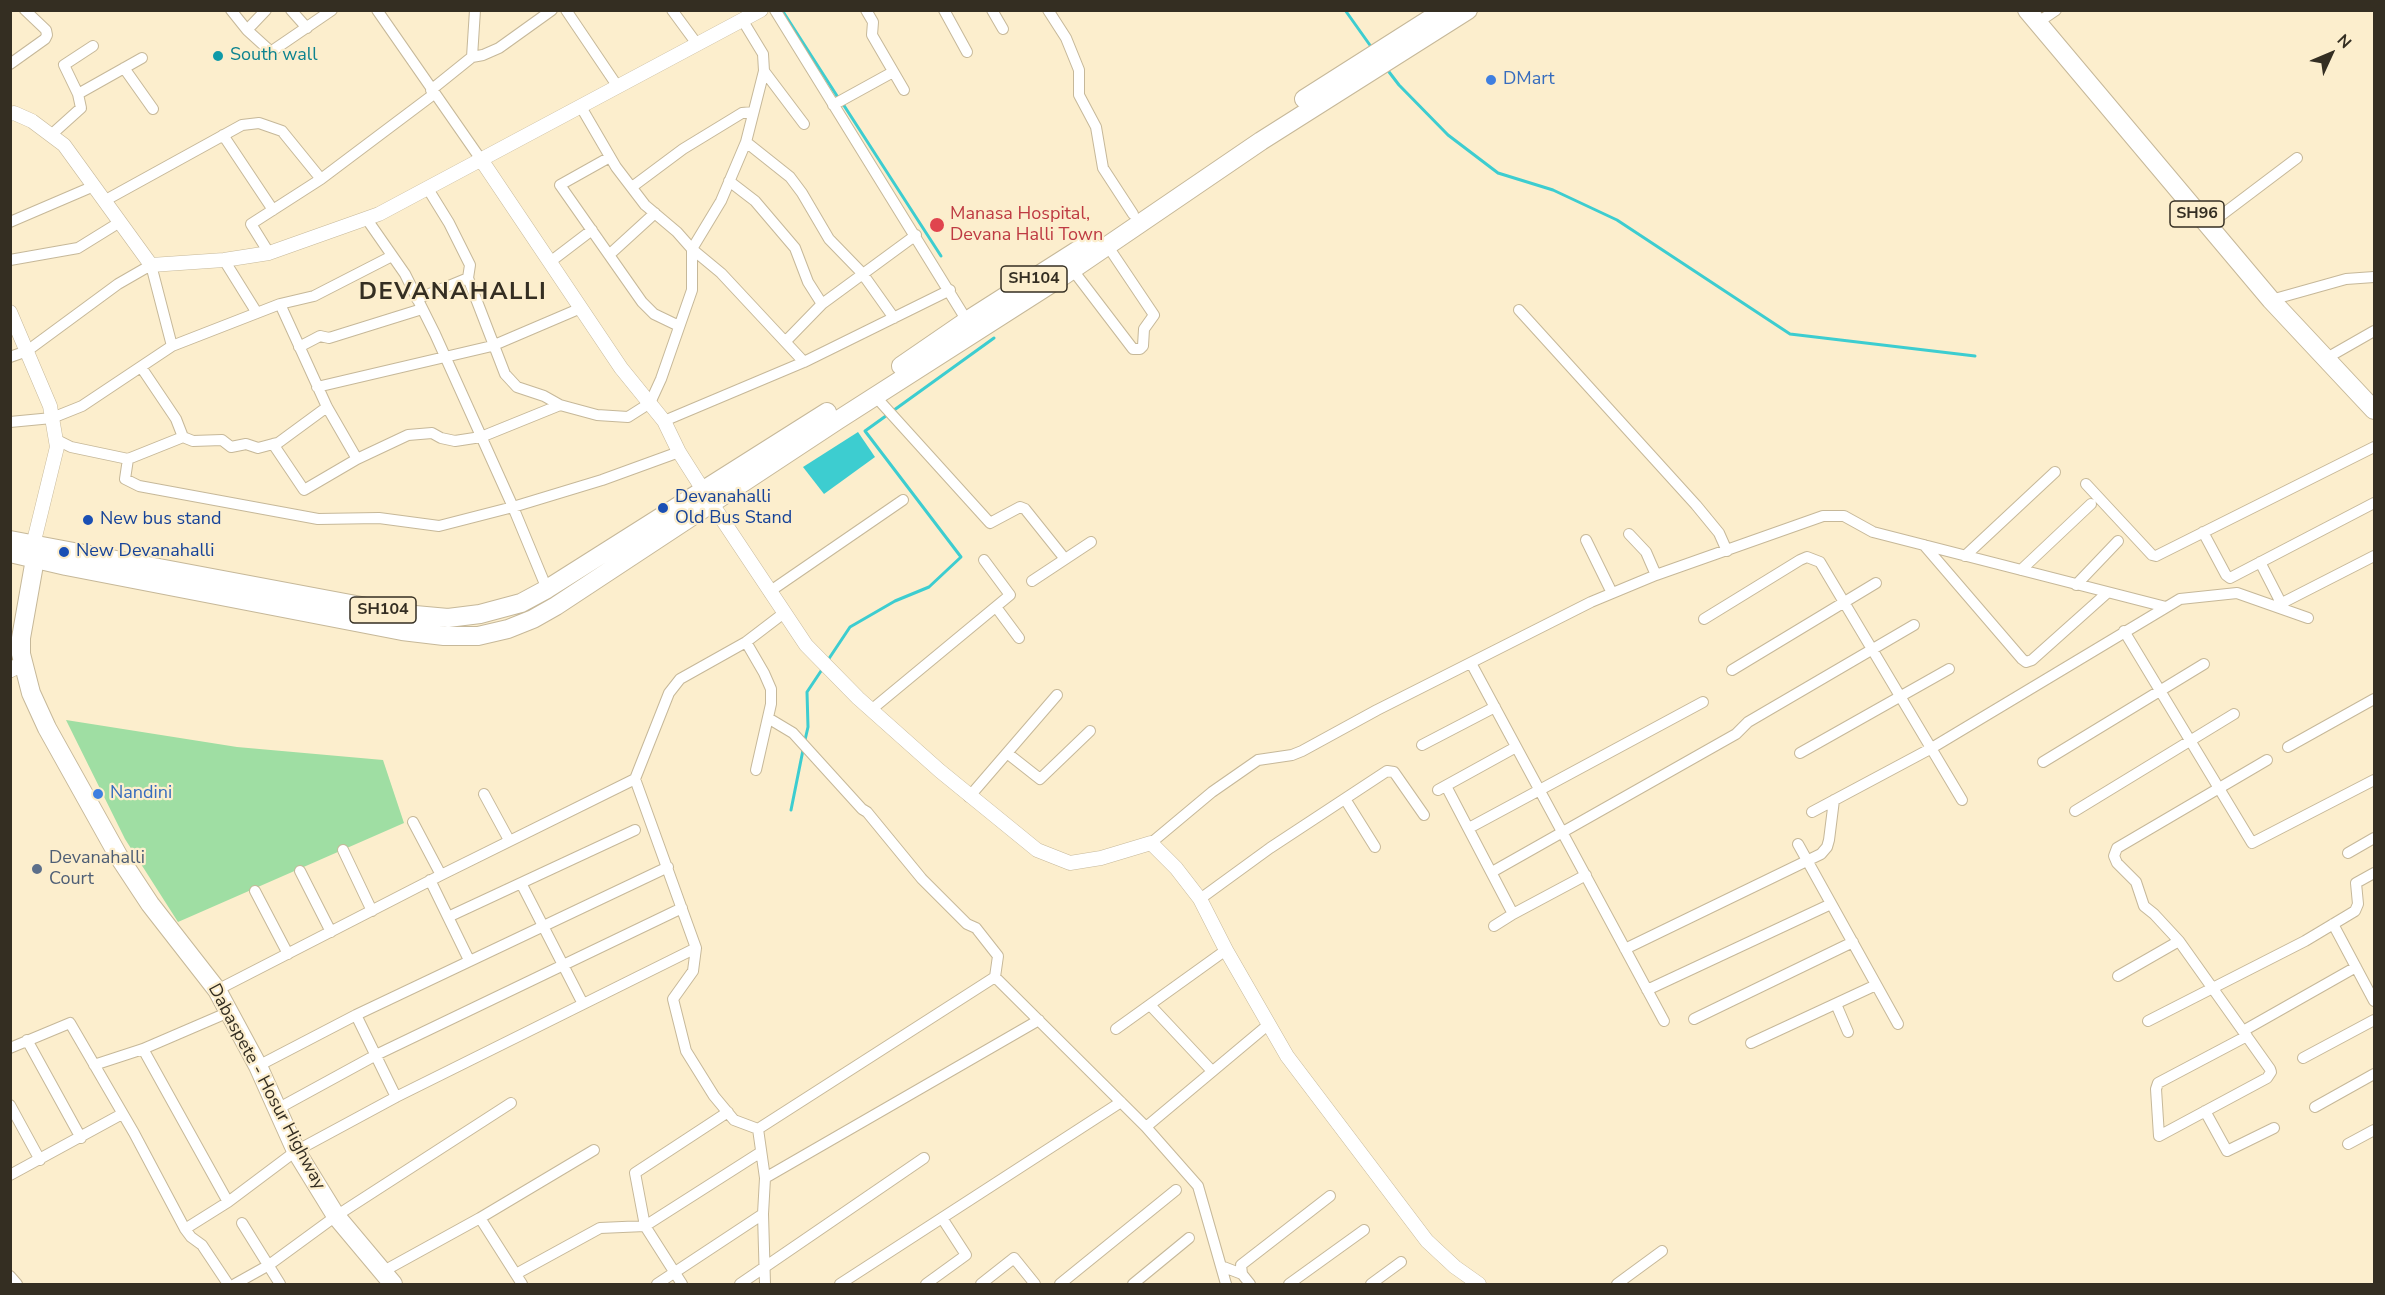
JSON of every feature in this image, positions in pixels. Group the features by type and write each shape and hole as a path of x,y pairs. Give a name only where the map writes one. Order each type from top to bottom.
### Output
{"main road":[{"name":"SH104","path":"34,552 350,622 444,636 478,636 508,629 556,606 708,497 899,367 1072,269 1390,51 1443,10"},
{"name":"SH104","path":"1390,51 1468,10"},
{"name":"SH96","path":"2032,17 2271,300 2374,410"},
{"name":"SH104","path":"34,552 404,614 448,618 501,610 521,603 708,497 875,396 1212,158 1364,68"},
{"path":"10,540 34,552"},
{"path":"10,553 34,552"},
{"name":"Dabaspete - Hosur Highway","path":"34,552 16,667 109,841 150,904 217,990 279,1108 296,1150 336,1216 388,1278"}],"street":[{"path":"231,10 247,30 272,51 332,10"},
{"path":"291,10 307,28"},
{"path":"377,10 621,368 664,421 679,452 806,645 871,710 969,797 1037,850 1070,864 1101,858 1151,843 1212,792 1258,760 1292,755 1302,751 1612,593 1656,575 1823,516 1844,516 1873,532 2166,607"},
{"path":"472,57 475,10"},
{"path":"269,253 251,224 321,178 433,92 472,57 499,48 552,10"},
{"path":"566,10 618,87"},
{"path":"672,10 697,44"},
{"path":"10,357 27,351 118,284 151,265 224,260 269,253 366,218 482,161 761,10"},
{"path":"775,10 971,327"},
{"path":"866,10 873,22 872,35 904,90"},
{"path":"944,10 967,52"},
{"path":"992,10 1003,29"},
{"path":"1048,10 1066,38 1079,70 1079,95 1096,127 1102,168 1133,214"},
{"path":"2032,17 2056,10"},
{"path":"247,30 261,12"},
{"path":"10,64 45,39 47,35 46,30 33,13"},
{"path":"428,189 449,223 470,265 468,278 492,346 505,374 517,387 544,396 560,405 597,415 628,417 650,403 661,379 692,290 692,249 721,201 746,142 764,71 763,54 743,21"},
{"path":"51,135 81,108 78,94 64,65 93,46"},
{"path":"78,94 142,58"},
{"path":"124,68 153,109"},
{"path":"764,71 804,124"},
{"path":"833,105 893,72"},
{"path":"581,107 610,157 645,205 721,273 786,340 804,362"},
{"path":"12,110 32,121 64,145 151,265 172,346"},
{"path":"632,187 683,149 742,113 753,112"},
{"path":"104,201 242,125 259,123 282,131 321,178"},
{"path":"223,135 273,210"},
{"path":"746,142 790,177 829,239 862,273 894,318"},
{"path":"610,157 560,185 642,302 654,314 679,326"},
{"path":"2207,226 2297,158"},
{"path":"729,181 755,201 795,248 808,282 822,304"},
{"path":"10,222 94,186"},
{"path":"609,255 655,213"},
{"path":"366,218 417,298 446,357 547,589"},
{"path":"10,260 78,248 120,222"},
{"path":"550,262 592,230"},
{"path":"786,340 822,304 916,235"},
{"path":"1072,269 1133,349 1140,349 1143,346 1144,329 1154,315 1107,245"},
{"path":"10,422 52,418 82,406 172,346 279,304 314,296 392,256"},
{"path":"224,260 257,314"},
{"path":"2271,300 2346,279 2374,277"},
{"path":"417,298 468,278"},
{"path":"664,421 804,362 950,290"},
{"path":"279,304 327,407 357,459"},
{"path":"317,387 492,346 581,308"},
{"path":"299,347 320,336 329,338 422,309"},
{"path":"1519,310 1696,505 1719,532 1727,551"},
{"path":"10,312 50,406 57,447 34,552"},
{"path":"2325,358 2374,331"},
{"path":"141,367 176,419 183,437"},
{"path":"875,396 990,523 1020,507 1025,509 1065,559"},
{"path":"273,444 304,490 357,459 408,435 432,433 455,441 481,436 560,405"},
{"path":"55,439 71,447 128,459 183,437 193,441 222,440 231,447 246,444 258,448 278,443 327,407"},
{"path":"2086,484 2154,556 2374,447"},
{"path":"128,459 126,479 139,486 318,519 379,518 439,526 513,507 602,480 679,452"},
{"path":"1965,556 2055,472"},
{"path":"769,592 903,500"},
{"path":"2203,532 2230,578 2374,503"},
{"path":"2021,570 2091,504"},
{"path":"1629,534 1646,552 1656,575"},
{"path":"1586,540 1612,593"},
{"path":"2076,585 2118,541"},
{"path":"1032,581 1091,542"},
{"path":"1924,545 2026,662 2032,660 2108,593"},
{"path":"2260,562 2280,601 2284,602 2374,556"},
{"path":"1704,619 1807,557 1820,562 1962,800"},
{"path":"871,710 1010,595 984,560"},
{"path":"1732,670 1876,583"},
{"path":"1812,812 1930,749 2180,599 2237,592 2308,618"},
{"path":"996,607 1019,638"},
{"path":"758,1129 734,1120 714,1096 686,1052 673,999 693,971 696,948 635,779 669,693 680,678 746,642 784,613"},
{"path":"1492,872 1737,735 1748,722 1914,624"},
{"path":"2124,631 2192,740 2248,840 2255,843 2374,780"},
{"path":"746,642 771,688 771,704 756,770"},
{"path":"1471,663 1664,1021"},
{"path":"2043,762 2204,664"},
{"path":"1800,753 1949,669"},
{"path":"969,797 1057,695"},
{"path":"2288,747 2374,699"},
{"path":"1469,828 1703,702"},
{"path":"1422,745 1495,707"},
{"path":"2075,811 2234,714"},
{"path":"758,1129 995,977 998,956 976,928 967,924 922,879 867,812 794,733 768,718"},
{"path":"1007,753 1040,779 1090,731"},
{"path":"1513,914 1469,828 1442,788 1516,747"},
{"path":"2267,760 2114,851 2117,863 2136,882 2144,906 2180,941 2212,988 2245,1034 2270,1069 2270,1075 2158,1136 2156,1089 2158,1083 2245,1034 2356,967"},
{"path":"1200,899 1270,848 1390,770 1425,815"},
{"path":"217,990 441,874 635,779"},
{"path":"484,794 509,840"},
{"path":"1345,799 1375,846"},
{"path":"1625,949 1821,854 1827,847 1834,800"},
{"path":"413,822 441,874"},
{"path":"448,917 635,830"},
{"path":"2348,854 2374,838"},
{"path":"1151,843 1176,868 1200,899 1226,950 1287,1056 1427,1241 1455,1267 1479,1284"},
{"path":"1798,844 1898,1024"},
{"path":"343,850 372,910"},
{"path":"258,1066 356,1015 668,867"},
{"path":"300,871 331,932"},
{"path":"2148,1021 2333,924 2357,908 2356,883 2374,873"},
{"path":"1494,926 1586,875"},
{"path":"430,880 470,960"},
{"path":"521,883 583,1004"},
{"path":"255,891 288,954"},
{"path":"1647,990 1831,904"},
{"path":"279,1108 376,1055 682,908"},
{"path":"2333,924 2374,1001"},
{"path":"2118,976 2180,941"},
{"path":"1694,1019 1853,942"},
{"path":"185,1228 228,1202 296,1150 396,1097 696,948"},
{"path":"1116,1029 1226,950"},
{"path":"995,977 1146,1127 1198,1186 1226,1284"},
{"path":"1751,1043 1876,985"},
{"path":"1836,1004 1848,1032"},
{"path":"1150,1005 1212,1071"},
{"path":"94,1065 143,1049 229,1012"},
{"path":"356,1015 396,1097"},
{"path":"765,1178 1039,1020"},
{"path":"2302,1058 2374,1020"},
{"path":"10,1048 70,1023 190,1237 202,1245 228,1284"},
{"path":"1146,1127 1269,1024"},
{"path":"27,1040 81,1138"},
{"path":"143,1049 228,1202"},
{"path":"2315,1107 2374,1074"},
{"path":"235,1284 269,1265 336,1216 511,1102"},
{"path":"840,1284 1121,1102"},
{"path":"10,1105 40,1160"},
{"path":"2205,1111 2227,1151 2274,1128"},
{"path":"682,1284 645,1226 635,1173 728,1112"},
{"path":"10,1174 40,1160 122,1114"},
{"path":"758,1129 765,1178 763,1215 765,1284"},
{"path":"2348,1144 2374,1130"},
{"path":"388,1278 480,1218 594,1150"},
{"path":"516,1274 600,1228 645,1226 761,1152"},
{"path":"740,1284 924,1158"},
{"path":"1060,1284 1176,1190"},
{"path":"1242,1274 1241,1265 1330,1196"},
{"path":"657,1284 763,1215"},
{"path":"480,1218 522,1284"},
{"path":"926,1284 966,1255 942,1218"},
{"path":"242,1223 280,1284"},
{"path":"1289,1284 1364,1230"},
{"path":"1133,1284 1189,1238"},
{"path":"1617,1284 1662,1251"},
{"path":"981,1284 1014,1258 1035,1284"},
{"path":"1371,1284 1401,1262"},
{"path":"1221,1266 1242,1274 1250,1284"},
{"path":"10,1276 17,1284"}],"green space":[{"path":"66,720 237,747 383,760 404,823 178,922 125,839"}],"water":[{"path":"858,432 875,457 824,494 803,467"}],"waterway":[{"path":"782,10 839,99"},
{"path":"1345,10 1372,48"},
{"path":"1386,68 1399,85 1448,135 1498,173 1553,190 1617,220 1790,334 1975,356"},
{"path":"843,104 941,256"},
{"path":"828,660 850,627 895,601 929,587 961,557 865,431 994,338"},
{"path":"805,740 808,727 807,692 823,668"},
{"path":"791,810 803,750"}],"place":[{"name":"South wall","path":"218,56"},
{"name":"DMart","path":"1491,80"},
{"name":"Manasa Hospital, Devana Halli Town","path":"937,225"},
{"name":"Devanahalli Old Bus Stand","path":"663,508"},
{"name":"New bus stand","path":"88,520"},
{"name":"New Devanahalli","path":"64,552"},
{"name":"Nandini","path":"98,794"},
{"name":"Devanahalli Court","path":"37,869"}],"district":[{"name":"DEVANAHALLI","path":"453,293"}]}
